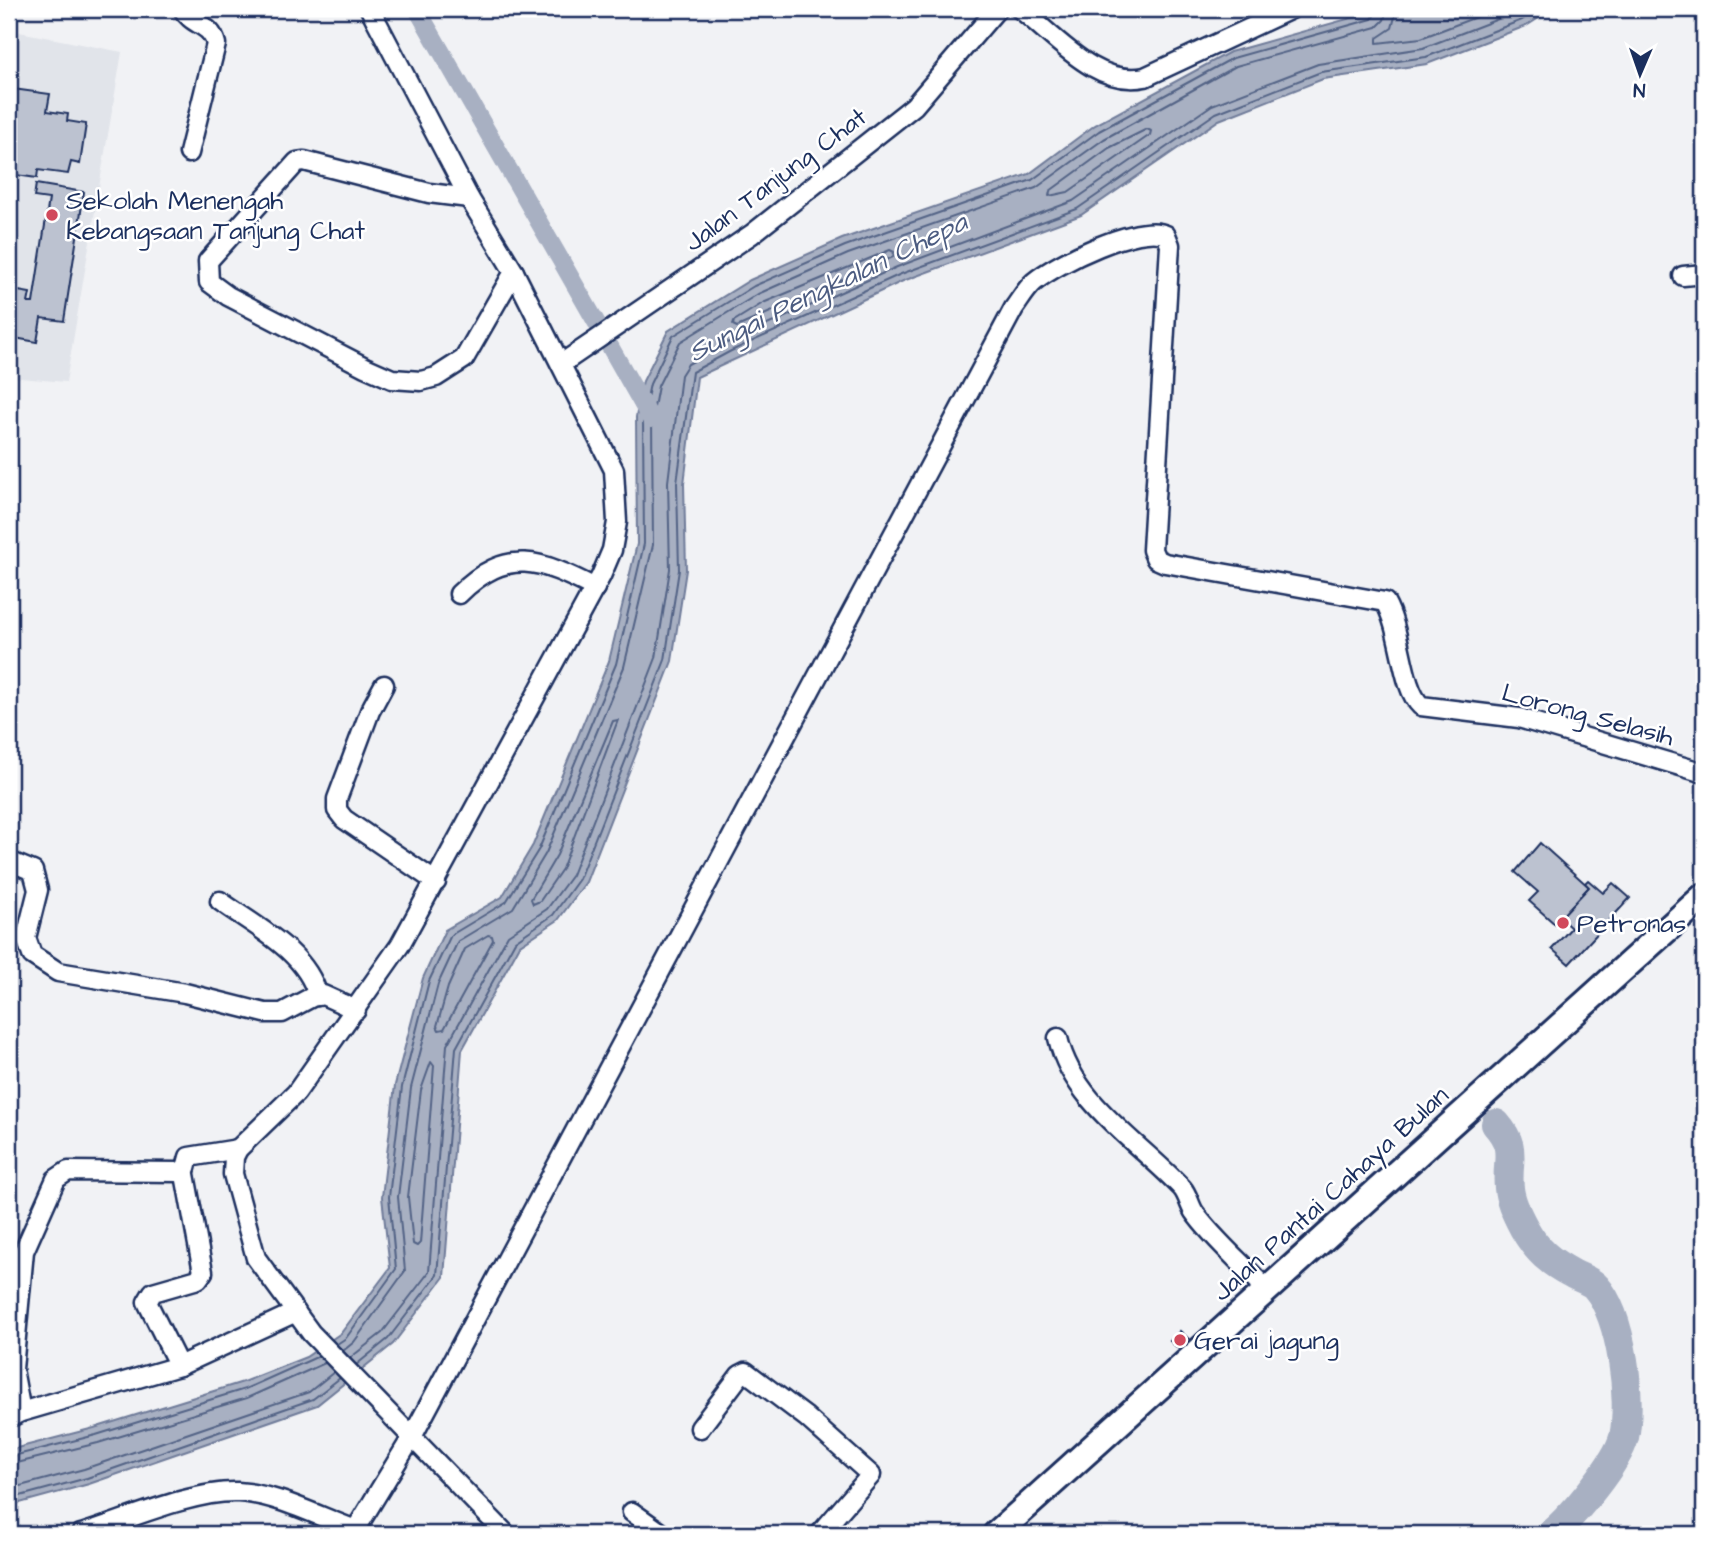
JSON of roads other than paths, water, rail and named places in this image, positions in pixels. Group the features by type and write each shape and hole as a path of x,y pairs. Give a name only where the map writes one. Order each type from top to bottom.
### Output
{"main road":[{"name":"Jalan Pantai Cahaya Bulan","path":"996,1534 1704,896"}],"street":[{"path":"183,9 194,23 208,27 216,44 189,153"},
{"path":"370,9 469,198 514,272 614,470 617,522 612,550 595,587 410,930 296,1093 238,1149 234,1157 233,1174 256,1258 311,1333 506,1534"},
{"name":"Jalan Tanjung Chat","path":"561,364 752,234 914,106 997,9"},
{"path":"1020,9 1098,71 1129,80 1145,77 1291,9"},
{"path":"469,198 429,193 304,161 297,162 208,261 209,282 228,296 365,367 392,379 421,381 436,377 464,359 514,272"},
{"name":"Lorong Selasih","path":"412,1437 1014,308 1033,282 1063,262 1143,231 1166,235 1170,244 1152,550 1156,559 1165,563 1385,602 1395,620 1410,691 1421,706 1519,718 1704,773"},
{"path":"1683,276 1704,274"},
{"path":"459,594 488,569 532,563 548,565 595,587"},
{"path":"384,685 370,711 337,799 337,810 344,820 436,882"},
{"path":"9,861 33,871 38,890 26,937 32,955 58,972 185,993 274,1014 318,996 356,1010"},
{"path":"220,901 287,949 312,976 318,996"},
{"path":"1058,1038 1061,1051 1094,1107 1134,1140 1185,1191 1194,1212 1267,1290"},
{"path":"179,1366 147,1302 153,1292 198,1279 203,1272 184,1169 189,1157 238,1149"},
{"path":"184,1169 179,1172 68,1171 56,1179 24,1251 13,1369 15,1415 179,1366 296,1312"},
{"path":"700,1428 740,1375 746,1372 852,1458 871,1475 820,1534"},
{"path":"82,1534 199,1497 236,1492 257,1494 355,1532 412,1437"},
{"path":"632,1512 663,1534"}],"water":[{"name":"Sungai Pengkalan Chepa","path":"1383,9 1553,9 1526,26 1427,64 1323,79 1219,120 1081,215 903,281 697,377 684,484 686,570 672,661 586,882 558,920 520,945 462,1050 444,1277 393,1344 317,1405 89,1484 9,1506 9,1450 94,1428 243,1382 306,1357 341,1333 390,1268 382,1197 395,1085 423,978 445,930 502,897 533,845 609,661 637,544 636,417 643,381 668,331 750,280 842,239 1029,174 1095,125 1230,52"}],"waterway":[{"path":"417,9 599,327"},
{"path":"608,343 651,419"},
{"path":"1496,1124 1507,1140 1510,1154 1510,1193 1524,1228 1551,1260 1591,1283 1605,1300 1618,1337 1626,1381 1626,1421 1620,1448 1593,1488 1551,1534"}],"place":[{"name":"Sekolah Menengah Kebangsaan Tanjung Chat","path":"52,215"},
{"name":"Petronas","path":"1563,923"},
{"name":"Gerai jagung","path":"1180,1340"}]}
